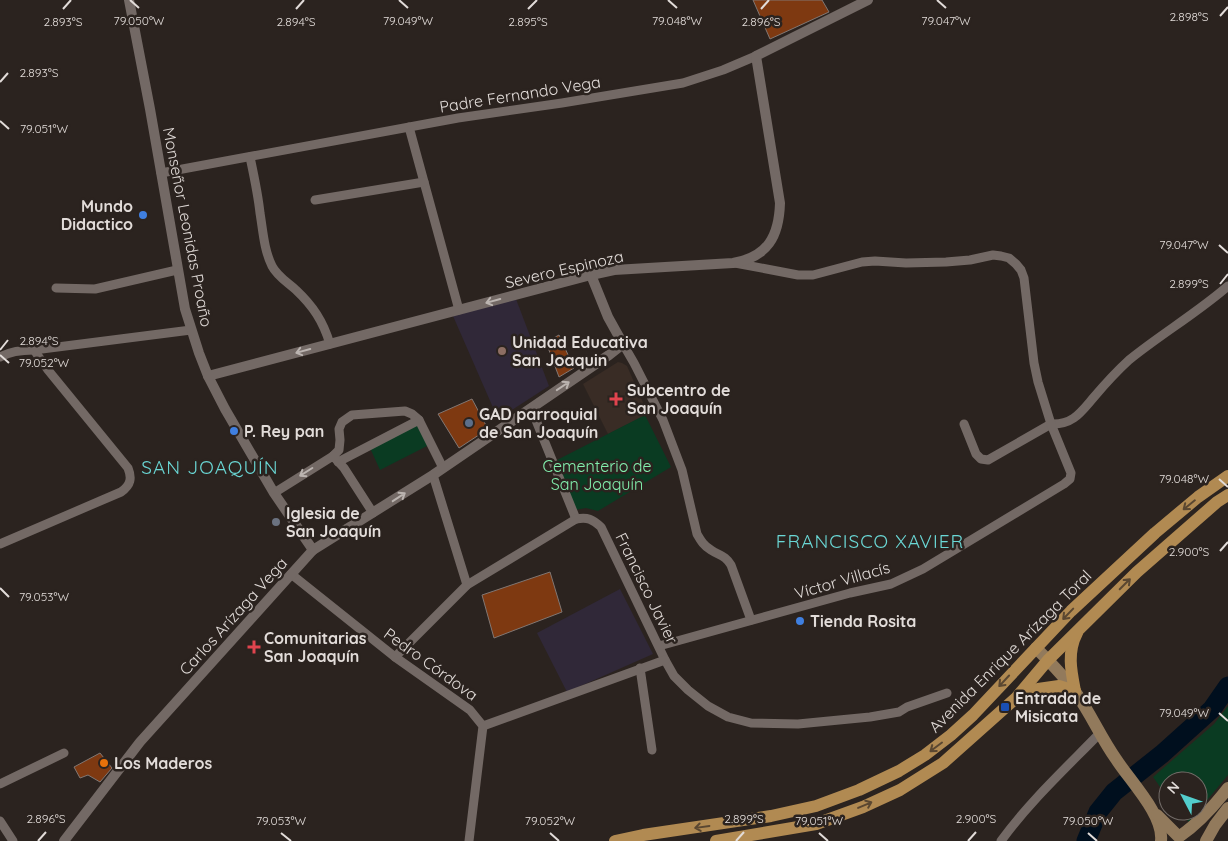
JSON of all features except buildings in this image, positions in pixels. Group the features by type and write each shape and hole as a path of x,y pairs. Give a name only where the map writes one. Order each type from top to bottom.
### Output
{"main road":[{"name":"Avenida Enrique Arízaga Toral","path":"615,841 770,816 816,806 859,790 899,771 925,755 951,735 973,715 1071,611 1154,533 1198,497 1228,476"},
{"name":"Avenida Enrique Arízaga Toral","path":"716,841 816,824 863,807 900,790 943,763 1016,698 1048,660 1137,572 1217,502 1228,495"},
{"path":"1075,691 1070,657 1072,641 1078,631"},
{"path":"1036,648 1075,691 1115,758 1152,809 1160,826 1162,841 1173,836 1183,838"},
{"path":"1016,698 1038,689 1050,687 1059,686 1075,691"},
{"path":"1183,838 1228,788"},
{"path":"1206,841 1228,808"},
{"path":"1152,809 1183,838"}],"street":[{"name":"Monseñor Leonidas Proaño","path":"129,0 162,173 177,270 191,330 208,376 225,409 274,492 313,550"},
{"name":"Padre Fernando Vega","path":"162,173 458,118 683,83 723,70 756,56 868,0"},
{"name":"Severo Espinoza","path":"208,376 591,275 614,270 733,263 753,257 762,251 774,235 779,218 780,203 756,56"},
{"path":"409,127 459,310"},
{"path":"250,157 256,182 266,250 272,267 280,278 296,290 318,316 326,330 330,344"},
{"path":"315,200 424,182"},
{"path":"733,263 798,275 813,275 862,262 946,262 970,260 993,255 1009,258 1021,270 1024,278 1034,364 1051,424"},
{"path":"56,288 95,289 177,270"},
{"path":"591,275 608,317 634,363 676,453 698,534 709,549 721,554 731,565 751,620"},
{"path":"964,424 976,454 981,459 988,460 1051,424 1069,422 1079,415 1127,362 1149,344 1211,301 1228,286"},
{"path":"0,356 21,350 34,350 191,330"},
{"name":"Carlos Arízaga Vega","path":"64,841 140,742 313,550 434,475 623,344"},
{"path":"0,544 121,492 127,488 130,482 128,468 48,370 34,350"},
{"path":"395,658 467,585 576,519 531,408"},
{"path":"336,459 339,450 339,429 342,422 352,415 405,411 420,420 444,468"},
{"path":"274,492 336,459 420,420"},
{"name":"Víctor Villacís","path":"659,646 850,593 891,584 931,564 1070,479 1070,473 1051,424"},
{"path":"336,459 344,468 373,513"},
{"path":"434,475 467,585"},
{"name":"Francisco Javier","path":"576,519 585,518 593,520 601,527 674,676 708,706 728,717 751,723 798,724 899,712 907,707 947,693"},
{"name":"Pedro Córdova","path":"291,574 395,658 470,710 483,726"},
{"path":"469,841 483,726 665,660"},
{"path":"640,668 652,750"},
{"path":"1001,841 1044,789 1100,733"},
{"path":"0,784 64,753"},
{"path":"0,820 13,841"}],"shaded area":[{"name":"Unidad Educativa San Joaquin","path":"516,299 549,386 498,419 453,316"},
{"name":"Subcentro de San Joaquín","path":"618,362 627,366 648,414 608,434 583,384"},
{"path":"620,589 653,654 567,692 537,633"}],"green space":[{"name":"Cementerio de San Joaquín","path":"645,415 671,467 598,511 586,508 575,510 557,460"},
{"path":"418,421 431,444 380,470 370,448"},
{"path":"1228,706 1228,775 1208,799 1208,771 1160,771 1214,724"},
{"path":"1158,773 1158,784 1153,777"}],"waterway":[{"path":"1086,841 1098,812 1114,792 1162,754 1212,709 1228,686"}],"place":[{"name":"Mundo Didactico","path":"143,215"},
{"name":"Unidad Educativa San Joaquin","path":"502,351"},
{"name":"Subcentro de San Joaquín","path":"616,399"},
{"name":"GAD parroquial de San Joaquín","path":"469,423"},
{"name":"P. Rey pan","path":"234,431"},
{"name":"Iglesia de San Joaquín","path":"276,522"},
{"name":"Tienda Rosita","path":"800,621"},
{"name":"Comunitarias San Joaquín","path":"254,647"},
{"name":"Entrada de Misicata","path":"1005,707"},
{"name":"Los Maderos","path":"104,763"}],"district":[{"name":"SAN JOAQUÍN","path":"210,467"},
{"name":"FRANCISCO XAVIER","path":"870,541"}]}
